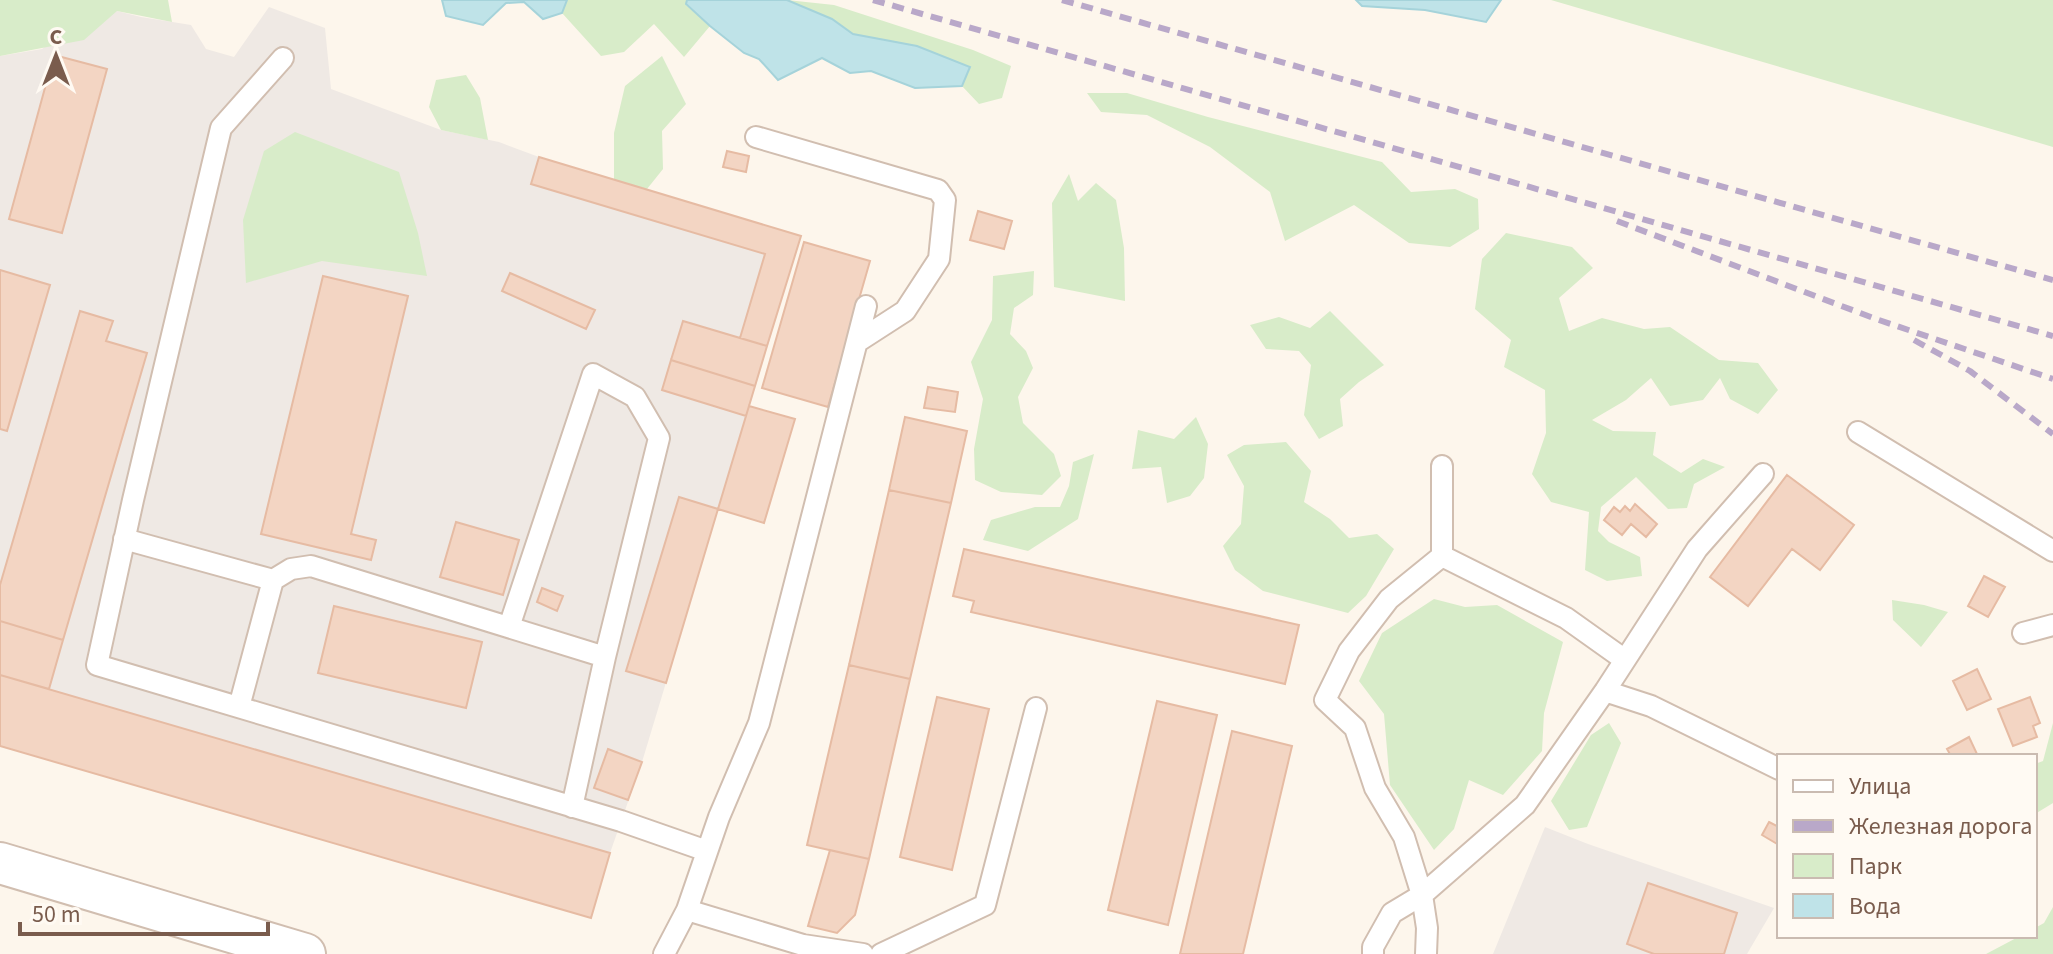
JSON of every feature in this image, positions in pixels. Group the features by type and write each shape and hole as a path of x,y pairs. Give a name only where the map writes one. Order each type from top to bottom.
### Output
{"street":[{"path":"0,863 305,954"}],"lane":[{"path":"283,58 221,128 97,665 572,807 707,851"},
{"path":"756,137 938,190 945,200 939,259 905,311 857,342"},
{"path":"664,954 687,910 719,817 759,723 866,306"},
{"path":"509,627 593,374 635,397 659,438 572,807"},
{"path":"1858,432 2053,551"},
{"path":"1442,466 1442,556"},
{"path":"1373,954 1373,947 1392,913 1422,895 1525,805 1605,691 1697,549 1763,474"},
{"path":"124,539 273,580"},
{"path":"1442,556 1566,618 1625,660"},
{"path":"1426,954 1427,928 1422,895 1404,837 1375,788 1355,728 1325,700 1349,651 1389,599 1442,556"},
{"path":"239,707 273,580 291,569 311,566 605,657"},
{"path":"2023,633 2053,625"},
{"path":"1605,691 1651,706 1777,768"},
{"path":"881,954 985,905 1036,708"},
{"path":"687,910 803,945 863,954"}],"shaded area":[{"path":"97,6 191,25 206,49 234,57 269,7 325,28 331,89 441,130 499,142 539,157 801,236 642,762 591,918 0,746 0,56 42,49"},
{"path":"1545,827 1774,908 1747,954 1493,954"}],"green space":[{"path":"0,0 168,0 172,22 117,11 84,40 0,56"},
{"path":"567,0 687,0 686,5 710,26 684,57 654,24 624,52 601,56 562,13"},
{"path":"787,0 834,5 973,50 1011,66 1002,98 979,104 962,86 970,68 917,46 853,34 832,19"},
{"path":"1551,0 2053,0 2053,147"},
{"path":"662,56 686,104 662,131 663,169 647,189 614,180 614,133 625,86"},
{"path":"466,75 480,98 488,140 441,130 429,107 436,80"},
{"path":"1087,93 1127,93 1382,162 1411,192 1455,189 1478,199 1479,229 1450,247 1409,243 1354,205 1285,241 1270,192 1210,147 1147,115 1101,112"},
{"path":"295,132 399,172 418,233 427,276 322,261 246,283 243,220 264,151"},
{"path":"1069,174 1078,201 1096,183 1116,200 1124,248 1125,301 1054,287 1052,203"},
{"path":"1506,233 1572,247 1593,268 1559,298 1569,331 1602,318 1644,329 1670,327 1719,360 1758,363 1778,390 1758,414 1730,399 1720,378 1703,400 1670,406 1651,378 1626,400 1592,420 1613,431 1656,432 1653,455 1681,473 1703,459 1725,467 1694,484 1687,508 1668,509 1636,477 1601,507 1598,531 1609,542 1640,557 1642,576 1607,581 1585,570 1589,512 1551,502 1532,474 1546,433 1545,390 1504,367 1511,340 1475,309 1482,259"},
{"path":"1034,271 1033,295 1014,308 1010,334 1026,351 1033,368 1018,397 1023,423 1054,454 1061,476 1042,495 1001,492 975,480 974,449 983,399 971,362 992,320 993,276"},
{"path":"1330,311 1384,365 1340,399 1343,426 1319,439 1304,415 1311,365 1299,351 1266,349 1250,325 1279,317 1310,328"},
{"path":"1196,417 1208,444 1204,478 1190,496 1167,503 1161,467 1132,469 1138,430 1174,439"},
{"path":"1286,442 1311,471 1304,502 1330,519 1349,538 1377,534 1394,549 1366,596 1348,613 1263,591 1235,570 1223,546 1241,524 1244,486 1227,455 1244,445"},
{"path":"1094,454 1078,519 1028,551 983,540 991,520 1035,507 1060,507 1069,486 1073,462"},
{"path":"1434,599 1465,607 1497,605 1563,642 1544,713 1542,751 1503,795 1469,780 1454,829 1434,850 1390,785 1384,714 1359,681 1382,633"},
{"path":"1892,600 1948,612 1921,647 1893,620"},
{"path":"1609,723 1621,743 1587,827 1569,830 1551,801 1591,735"},
{"path":"2053,723 2053,803 2037,813 2037,763 2043,761"},
{"path":"2053,907 2053,954 1986,954 2016,938 2037,938 2037,927 2044,923"}],"water":[{"path":"442,0 567,0 562,13 543,19 524,2 506,3 483,25 446,16"},
{"path":"687,0 787,0 832,19 853,34 917,46 970,67 962,86 915,88 871,71 850,73 822,58 778,80 759,59 744,53 710,26 686,4"},
{"path":"1356,0 1501,0 1486,22 1425,10 1362,6"}],"building":[{"path":"54,55 107,69 62,233 9,219"},
{"path":"727,151 749,156 746,172 723,167"},
{"path":"539,157 801,236 767,346 740,338 765,254 531,184"},
{"path":"978,211 1012,221 1004,249 970,240"},
{"path":"804,242 870,261 828,407 762,388"},
{"path":"0,270 50,285 7,431 0,429"},
{"path":"510,273 595,310 586,329 502,291"},
{"path":"323,276 408,296 351,534 376,540 371,560 261,534"},
{"path":"80,311 113,321 106,341 147,353 63,640 0,621 0,585"},
{"path":"683,321 767,346 755,386 671,360"},
{"path":"671,360 755,386 746,416 662,390"},
{"path":"928,387 958,392 955,412 924,408"},
{"path":"749,406 795,419 764,523 718,509"},
{"path":"905,417 967,431 951,503 889,490"},
{"path":"1787,475 1854,525 1820,570 1792,549 1748,606 1710,577"},
{"path":"889,490 951,503 910,679 849,665"},
{"path":"679,497 718,509 666,683 626,671"},
{"path":"1635,504 1657,524 1646,537 1631,524 1622,535 1604,520 1614,507 1620,512 1625,506 1630,511"},
{"path":"456,522 519,540 503,595 440,577"},
{"path":"964,549 1299,625 1285,684 971,612 974,601 953,596"},
{"path":"1984,576 2005,587 1988,617 1968,606"},
{"path":"542,588 563,596 557,611 537,602"},
{"path":"334,606 482,642 466,708 318,673"},
{"path":"0,621 63,640 49,689 0,675"},
{"path":"849,665 910,679 869,859 807,845"},
{"path":"1977,669 1991,699 1967,710 1953,681"},
{"path":"0,675 610,853 591,918 0,746"},
{"path":"937,697 989,709 952,870 900,857"},
{"path":"2030,697 2040,723 2033,726 2037,737 2013,746 1998,709"},
{"path":"1157,701 1217,715 1168,925 1108,910"},
{"path":"1232,731 1292,746 1243,954 1180,954"},
{"path":"1969,737 1977,754 1950,754 1947,749"},
{"path":"608,749 642,762 628,800 594,788"},
{"path":"1769,822 1777,826 1777,844 1762,835"},
{"path":"830,850 869,859 855,915 837,933 808,926"},
{"path":"1648,883 1737,913 1724,954 1654,954 1627,944"}],"railway":[{"path":"873,0 2053,336"},
{"path":"1062,0 2053,280"},
{"path":"1617,221 1876,319 2053,379"},
{"path":"1914,340 1970,371 2053,434"}]}
